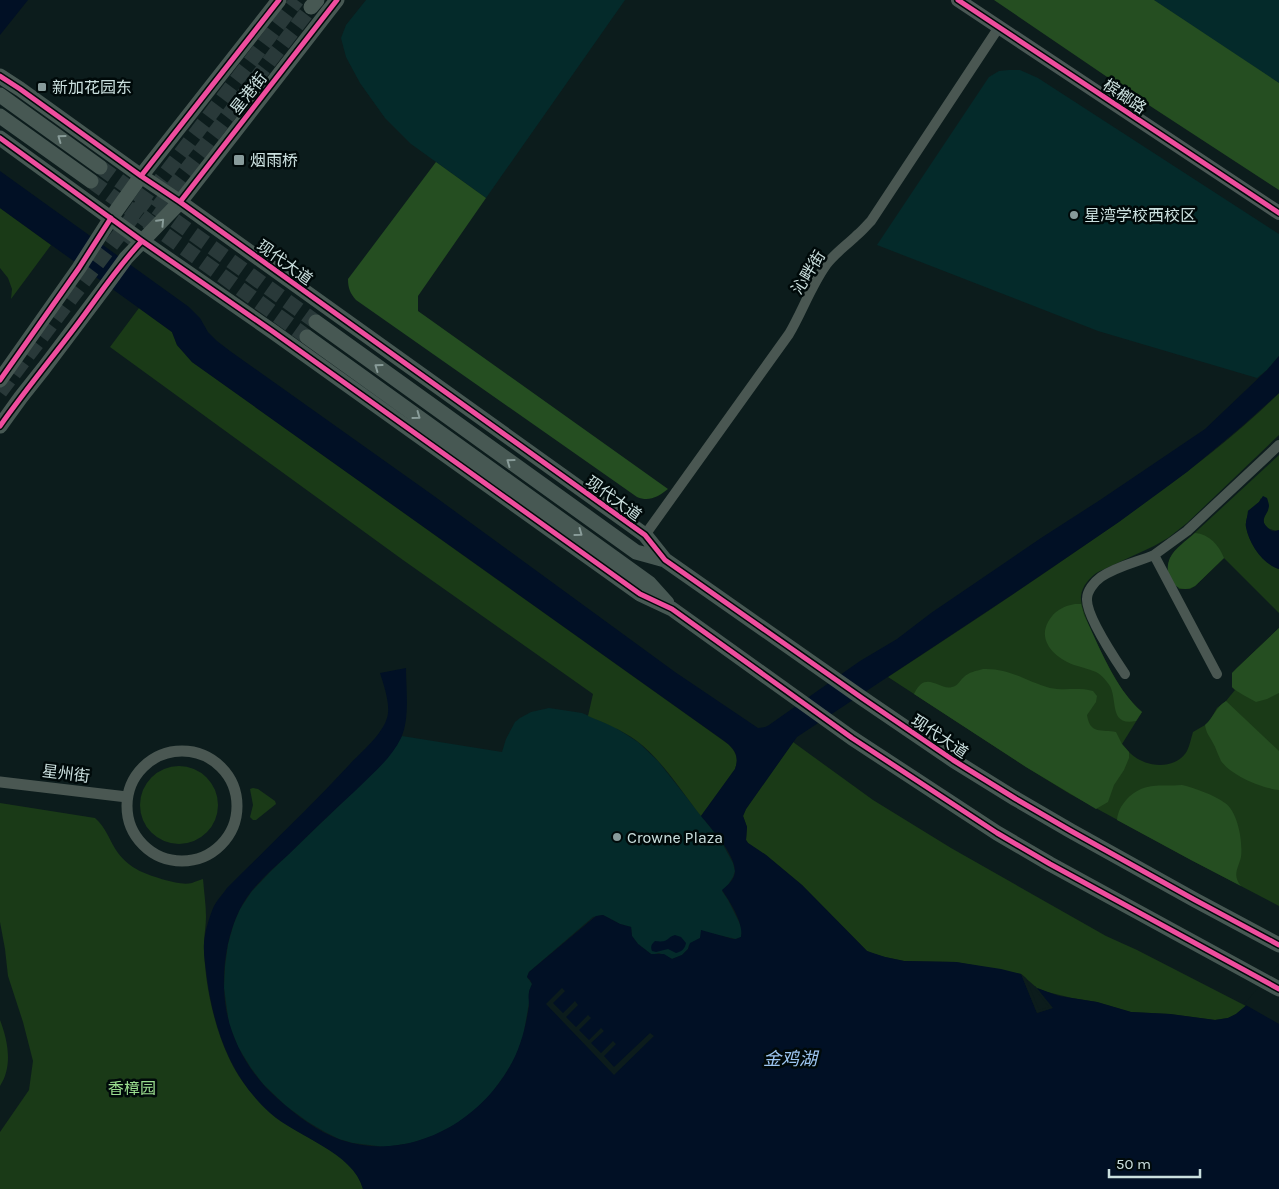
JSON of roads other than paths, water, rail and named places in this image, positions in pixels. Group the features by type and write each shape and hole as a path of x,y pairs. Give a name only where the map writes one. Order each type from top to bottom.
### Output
{"main road":[{"name":"星港街","path":"0,380 141,176 279,0"},
{"name":"星港街","path":"0,426 126,258 180,202 336,0"},
{"name":"槟榔路","path":"958,0 1279,213"},
{"name":"现代大道","path":"0,76 180,202 645,535 665,560 953,760 1016,799 1279,945"},
{"path":"0,95 100,167"},
{"path":"0,116 90,181"},
{"path":"0,138 640,594 672,609 828,721 922,785 997,834 1279,988"},
{"name":"现代大道","path":"316,322 636,552 665,560"},
{"path":"307,337 649,583 672,609"}],"street":[{"name":"沁畔街","path":"645,535 789,334 826,265 871,221 999,27"},
{"path":"1124,674 1088,609 1087,599 1089,590 1102,577 1154,555 1187,531 1279,445"},
{"path":"1154,555 1217,674"},
{"path":"185,751 205,756 221,768 230,779 237,805 236,819 223,843 211,853 190,860 166,859 151,852 131,828 127,813 128,797 134,778 147,763 165,754 185,751"},
{"name":"星州街","path":"0,782 128,797"}],"water":[{"path":"0,0 28,0 0,35"},
{"name":"金鸡湖","path":"0,171 189,307 200,318 208,332 230,351 434,496 675,672 758,728 769,725 860,661 897,639 931,613 1041,538 1205,429 1267,370 1279,356 1279,393 1241,427 1187,472 1119,522 797,737 743,816 747,827 746,840 748,843 766,855 802,885 867,951 904,961 956,962 1021,974 1037,1013 1052,1008 1037,988 1059,996 1097,1002 1131,1012 1170,1014 1215,1020 1228,1018 1249,1003 1279,967 1279,1189 363,1189 357,1176 348,1165 323,1146 281,1122 256,1099 245,1084 226,1052 214,1016 204,947 206,929 212,910 227,888 381,731 387,718 388,707 380,673 406,668 406,722 397,746 355,791 255,887 239,911 232,929 224,968 225,1004 228,1020 239,1049 247,1063 267,1088 292,1111 316,1128 341,1140 364,1145 388,1146 411,1143 454,1125 473,1111 490,1095 504,1076 517,1051 529,1006 529,990 532,984 527,977 529,972 596,916 603,915 620,924 631,927 632,936 638,944 651,954 664,954 672,959 682,955 688,949 690,943 700,938 701,930 733,939 741,937 738,919 722,890 734,877 734,864 727,849 701,816 735,769 737,760 735,752 723,740 192,362 177,345 172,332 0,208"},
{"path":"1263,496 1267,498 1269,506 1264,517 1265,525 1272,531 1279,530 1279,569 1267,563 1257,552 1250,540 1246,527 1248,511"},
{"path":"675,935 681,937 686,943 681,951 676,953 668,949 652,951 651,948 655,941 665,941"}],"tunnel":[{"path":"0,392 297,0"},
{"path":"129,245 311,7"},
{"path":"100,167 316,322"},
{"path":"91,181 307,337"}],"place":[{"name":"新加花园东","path":"42,87"},
{"name":"烟雨桥","path":"239,160"},
{"name":"星湾学校西校区","path":"1074,215"},
{"name":"Crowne Plaza","path":"617,837"}],"park label":[{"name":"香樟园","path":"132,1088"}]}
